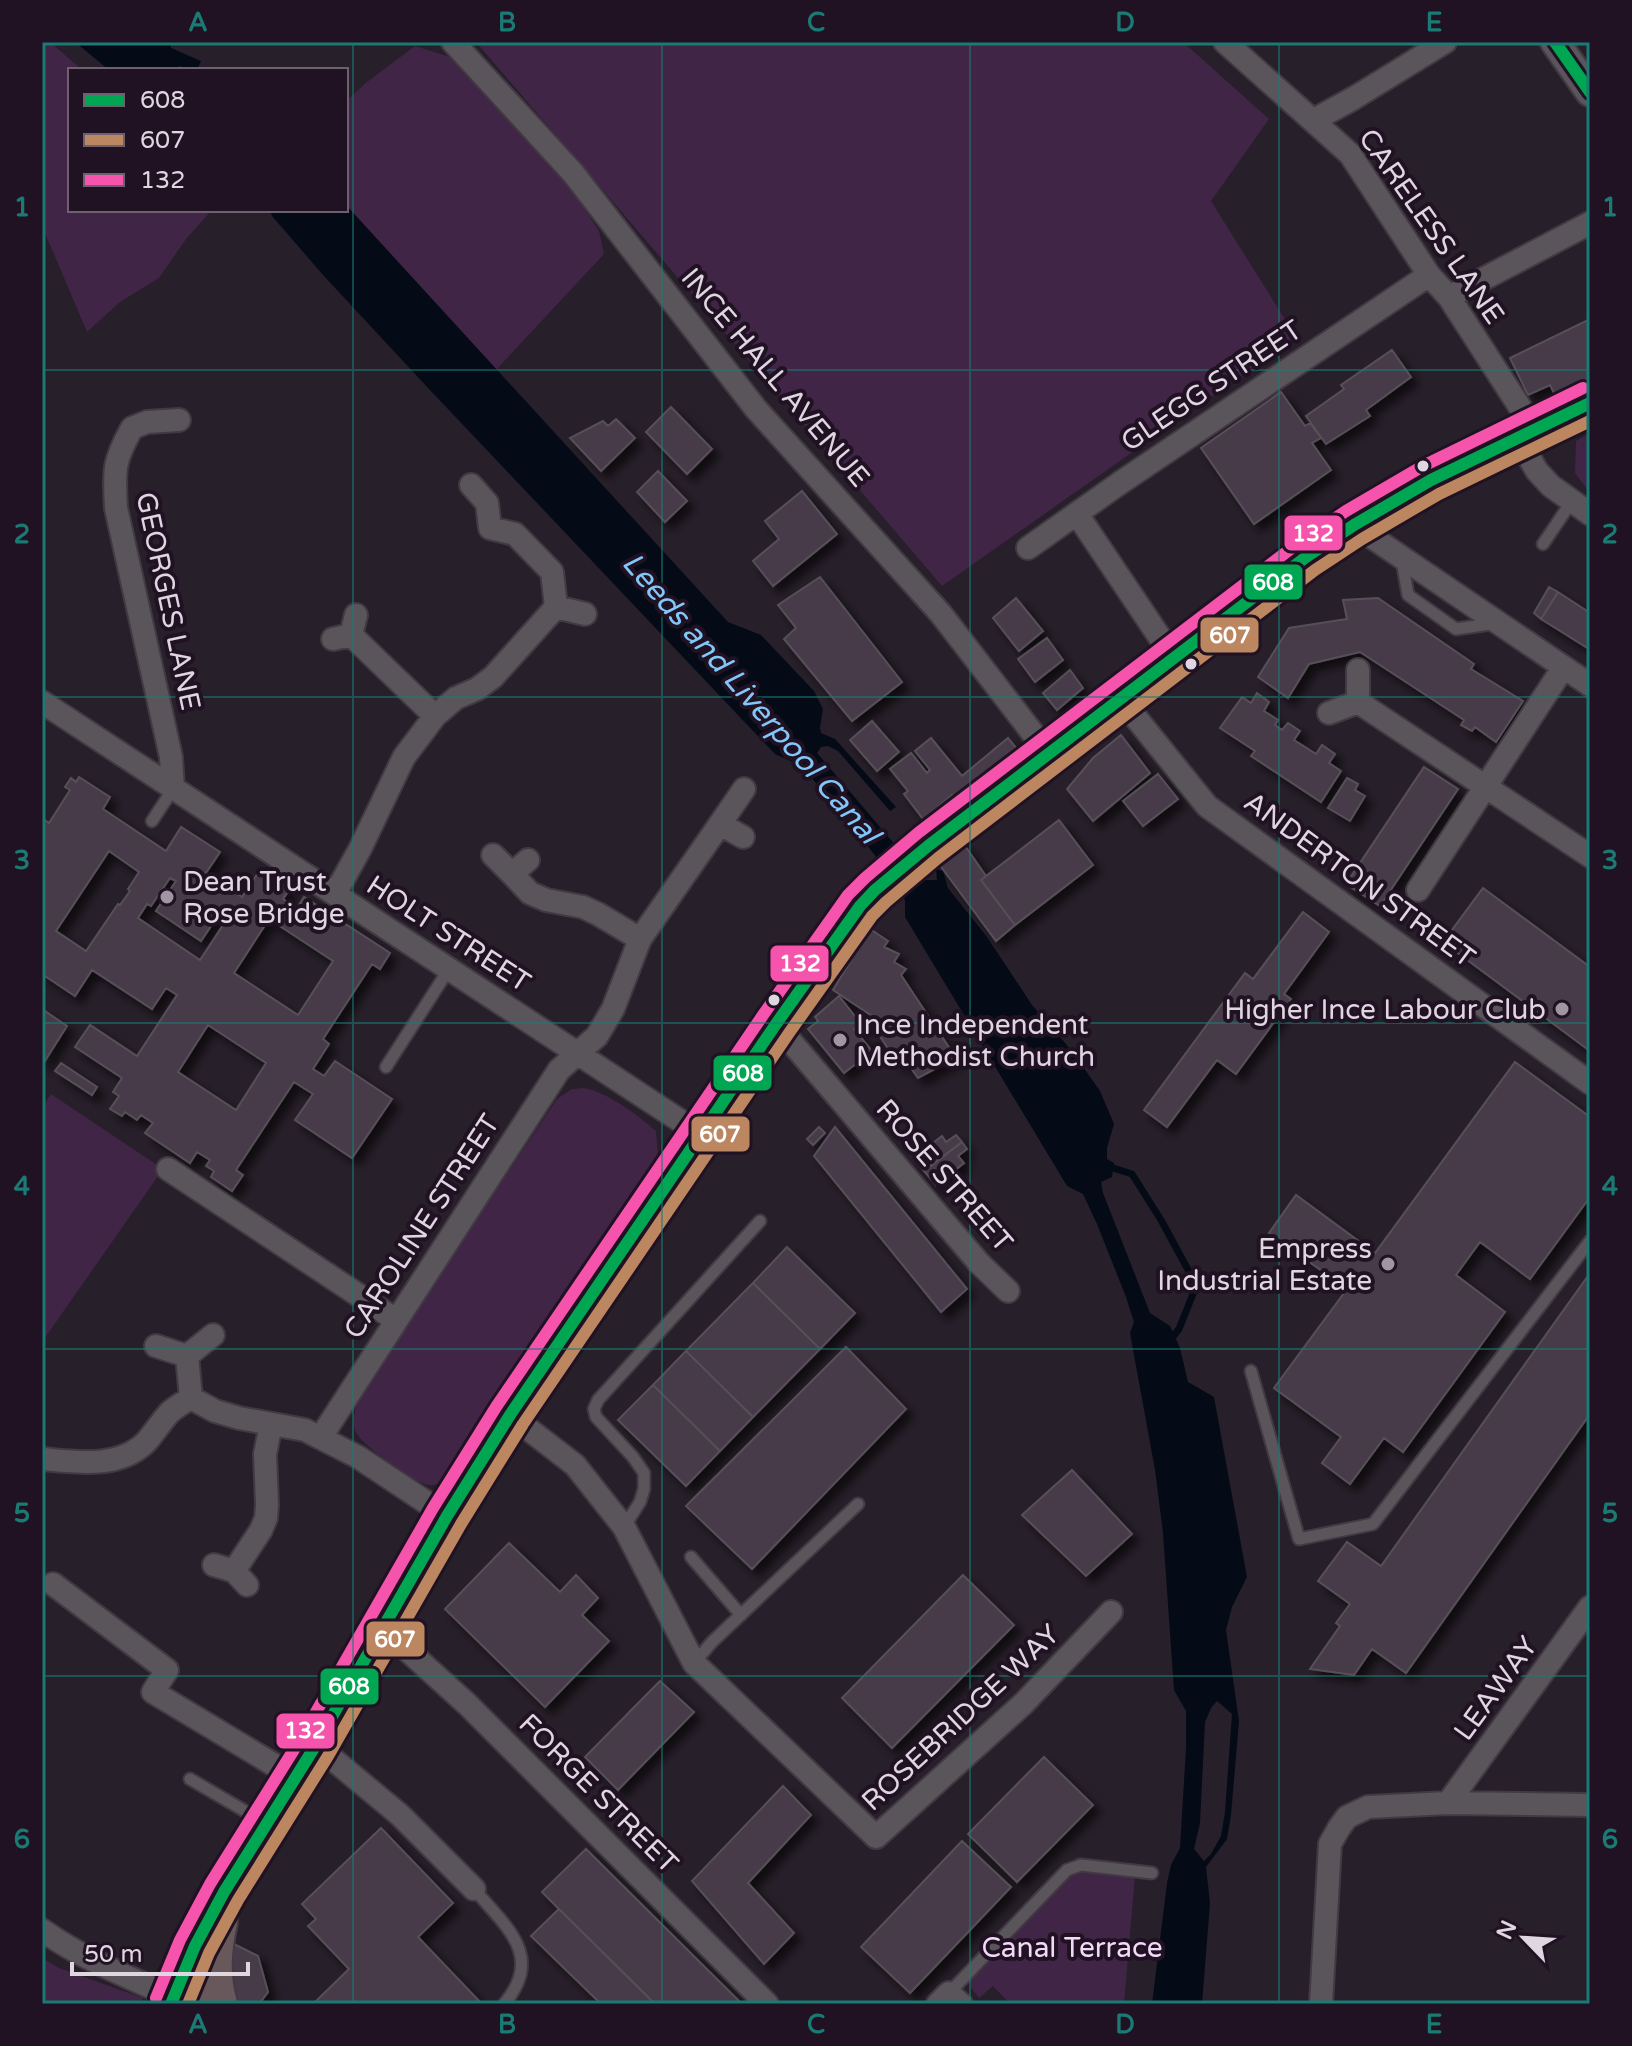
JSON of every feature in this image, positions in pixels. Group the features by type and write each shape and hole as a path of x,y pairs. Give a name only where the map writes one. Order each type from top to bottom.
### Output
{"highway":[{"path":"172,2001 195,1946 224,1892 305,1763 447,1516 510,1415 860,906 928,846 1294,566 1354,525 1431,480 1590,403"},
{"path":"218,2004 213,1985 212,1949 224,1892"}],"street":[{"name":"INCE HALL AVENUE","path":"453,42 573,173 756,409 941,614 1048,753"},
{"name":"CARELESS LANE","path":"1225,42 1350,154 1429,275 1449,297 1525,415 1526,452 1537,471 1551,486 1581,508"},
{"path":"1314,120 1445,42"},
{"path":"1555,42 1590,92"},
{"path":"1449,297 1590,223"},
{"name":"GLEGG STREET","path":"1028,548 1429,275"},
{"name":"GEORGES LANE","path":"173,789 171,757 116,508 114,472 119,450 132,428 147,422 179,420"},
{"path":"335,894 404,757 435,716 456,698 477,689 493,677 556,607 552,572 515,534 490,528 487,503 471,485"},
{"path":"1077,514 1173,657"},
{"path":"1354,525 1590,685"},
{"path":"556,607 585,614"},
{"path":"347,630 435,716"},
{"path":"1418,890 1563,668"},
{"path":"1358,670 1358,702"},
{"name":"ANDERTON STREET","path":"1120,698 1207,806 1590,1083"},
{"name":"HOLT STREET","path":"42,702 702,1135"},
{"path":"1358,702 1590,856"},
{"path":"1329,713 1358,702"},
{"name":"CAROLINE STREET","path":"321,1437 559,1070 597,1036 613,1009 640,939 744,789"},
{"path":"720,824 743,837"},
{"path":"493,855 520,867 530,893 590,910 640,939"},
{"name":"ROSE STREET","path":"776,1024 979,1263 1008,1291"},
{"path":"168,1169 396,1320"},
{"path":"187,1356 213,1335"},
{"path":"156,1346 187,1356"},
{"path":"187,1356 191,1398"},
{"path":"191,1398 215,1411 305,1430 321,1437 358,1457 447,1516"},
{"path":"42,1459 103,1462 124,1456 143,1445 172,1410 191,1398"},
{"name":"ROSEBRIDGE WAY","path":"510,1415 575,1465 624,1527 694,1663 876,1837 1023,1704 1111,1612"},
{"path":"232,1574 266,1518 265,1454 271,1424"},
{"path":"53,1584 167,1670 153,1692 305,1763 329,1756 400,1815 474,1889"},
{"name":"LEAWAY","path":"1448,1803 1590,1607"},
{"name":"FORGE STREET","path":"384,1629 467,1704 767,2004"},
{"path":"1321,2004 1330,1844 1347,1817 1368,1807 1448,1803 1590,1805"},
{"path":"48,1934 70,1949 172,2001"}],"lane":[{"path":"1543,544 1581,508"},
{"path":"152,821 173,789"},
{"path":"386,1067 449,969"},
{"path":"624,1527 640,1502 644,1473 596,1417 594,1409 598,1400 760,1221"},
{"path":"1251,1371 1299,1539 1373,1524 1590,1241"},
{"path":"694,1663 712,1642 858,1504"},
{"path":"691,1557 741,1615"},
{"path":"190,1779 267,1824"},
{"path":"949,2000 1067,1870 1081,1865 1152,1873"},
{"path":"474,1889 509,1931 520,1952 523,1964 521,1978 504,2004"}],"green space":[{"path":"42,42 50,42 80,68 68,68 68,212 210,212 186,239 159,278 120,302 87,332 42,226"},
{"path":"476,42 1183,42 1269,119 1211,201 1296,337 942,586"},
{"path":"415,46 460,60 558,167 599,231 604,254 496,370 348,207 348,99"},
{"path":"1590,433 1590,493 1575,473 1576,441"},
{"path":"584,1088 612,1099 656,1131 658,1156 457,1471 438,1484 423,1483 388,1462 359,1436 354,1420 361,1393 557,1099 572,1089"},
{"path":"51,1094 163,1169 42,1342 42,1108"},
{"name":"Canal Terrace","path":"1077,1857 1136,1864 1124,2004 1010,2004 993,1986 979,1998 971,1988 969,1976"},
{"path":"42,1958 59,1968 143,1998 141,2004 42,2004"}],"water":[{"path":"75,42 170,42 171,48 201,61 198,68 107,68"},
{"name":"Leeds and Liverpool Canal","path":"348,207 728,622 761,635 814,691 823,709 821,733 835,739 896,807 890,811 838,751 828,746 821,747 817,753 925,880 937,880 936,869 943,871 948,888 987,937 1032,1005 1072,1051 1100,1091 1114,1124 1107,1148 1107,1159 1114,1163 1112,1177 1101,1182 1103,1193 1150,1313 1170,1326 1180,1348 1188,1382 1214,1397 1247,1577 1232,1607 1226,1630 1239,1721 1227,1839 1206,1867 1210,1903 1202,2004 1152,2004 1167,1883 1171,1865 1180,1848 1186,1711 1174,1690 1163,1533 1130,1333 1134,1322 1083,1194 1067,1186 905,917 905,900 874,854 802,766 775,754 429,389 271,212 348,212","holes":["1217,1701 1232,1714 1221,1836 1204,1861 1194,1849 1200,1823 1205,1722"]}],"building":[{"path":"1590,319 1590,382 1557,399 1550,385 1528,395 1510,358"},
{"path":"1392,350 1411,377 1366,410 1370,416 1326,444 1306,416 1344,389 1341,385"},
{"path":"1281,392 1305,426 1310,423 1321,438 1312,443 1331,470 1254,524 1201,448"},
{"path":"671,407 712,449 687,474 646,432"},
{"path":"616,419 635,438 601,471 570,438 603,421 608,426"},
{"path":"658,471 687,501 665,522 637,492"},
{"path":"802,491 837,534 773,586 753,561 779,539 765,521"},
{"path":"820,577 902,682 852,721 784,639 796,628 778,605"},
{"path":"1549,587 1558,592 1541,619 1534,613"},
{"path":"1558,592 1590,613 1589,649 1541,619"},
{"path":"1016,598 1043,631 1019,651 993,618"},
{"path":"1378,598 1474,664 1471,669 1523,701 1496,742 1475,727 1472,731 1461,725 1464,720 1360,652 1309,664 1288,698 1258,677 1289,628 1347,619 1343,600"},
{"path":"1047,638 1063,660 1035,682 1018,659"},
{"path":"1070,670 1083,688 1057,710 1043,693"},
{"path":"1257,693 1269,702 1264,711 1278,720 1275,725 1282,730 1288,723 1300,731 1294,740 1316,754 1322,745 1335,754 1329,763 1341,771 1321,802 1251,756 1255,751 1220,728 1242,697 1251,703"},
{"path":"872,721 899,752 877,771 850,740"},
{"path":"1121,735 1150,773 1093,821 1067,789 1093,758"},
{"path":"931,738 962,776 1008,738 1017,749 956,799 952,795 923,819 904,794 908,791 890,769 911,753 927,773 930,770 915,751"},
{"path":"1424,767 1458,789 1380,906 1346,884"},
{"path":"1158,774 1178,799 1143,826 1123,801"},
{"path":"79,777 110,797 103,809 166,851 181,827 220,852 206,873 242,897 260,870 290,889 283,899 297,908 304,897 390,953 380,969 372,964 323,1039 329,1044 313,1069 324,1076 335,1061 392,1099 352,1158 295,1120 313,1094 294,1082 236,1170 243,1175 232,1191 211,1177 214,1171 206,1166 210,1160 197,1152 190,1163 145,1133 153,1123 141,1115 137,1120 125,1112 122,1116 110,1109 119,1096 113,1092 122,1078 75,1047 90,1025 137,1056 177,995 166,988 152,1009 92,970 75,996 42,974 42,818 49,823 70,790 65,787 71,778 76,782","holes":["109,851 139,872 128,889 130,891 86,951 56,931","170,878 176,881 156,911 201,941 219,914 227,919 200,960 138,918 147,904 151,906","269,919 333,961 298,1015 234,973","208,1025 266,1063 236,1110 178,1072"]},
{"path":"1347,778 1358,784 1355,790 1365,796 1350,821 1328,808"},
{"path":"1059,820 1093,865 1015,925 981,880"},
{"path":"963,843 986,876 981,880 1015,925 996,941 939,864"},
{"name":"Higher Ince Labour Club","path":"1483,888 1590,967 1590,1051 1443,942"},
{"path":"1303,912 1329,932 1284,994 1291,999 1236,1074 1217,1060 1167,1127 1144,1110 1245,973 1253,979"},
{"path":"870,929 888,941 884,947 899,954 894,962 906,969 901,975 956,1058 918,1078 906,1061 899,1065 871,1023 875,1018 833,990"},
{"name":"Ince Independent Methodist Church","path":"839,996 861,1024 854,1029 872,1051 844,1073 808,1029 818,1021 815,1017"},
{"path":"42,1009 67,1026 43,1064 42,1063"},
{"name":"Empress Industrial Estate","path":"1515,1062 1590,1117 1590,1197 1530,1279 1480,1242 1456,1275 1505,1312 1403,1452 1384,1438 1350,1484 1322,1463 1341,1437 1274,1388 1347,1289 1269,1233 1296,1195 1375,1253"},
{"path":"61,1063 97,1087 92,1095 55,1071"},
{"path":"819,1127 825,1133 813,1145 807,1139"},
{"path":"835,1127 967,1289 941,1312 814,1156"},
{"path":"956,1135 962,1142 924,1171 914,1158 942,1136 946,1142"},
{"path":"962,1142 967,1149 958,1156 964,1163 936,1185 924,1171"},
{"path":"787,1247 855,1313 820,1349 753,1283"},
{"path":"1590,1273 1590,1414 1406,1673 1372,1649 1354,1675 1310,1669 1340,1626 1336,1623 1350,1604 1318,1581 1347,1542 1381,1566"},
{"path":"753,1283 820,1349 753,1417 686,1351"},
{"path":"846,1347 906,1409 752,1569 686,1506"},
{"path":"686,1351 753,1417 720,1451 653,1385"},
{"path":"653,1385 720,1451 686,1486 618,1420"},
{"path":"1072,1470 1132,1534 1086,1576 1022,1515"},
{"path":"509,1543 560,1592 576,1575 598,1598 582,1615 609,1641 545,1707 445,1609"},
{"path":"963,1575 1014,1625 892,1748 842,1698"},
{"path":"660,1681 694,1712 618,1790 585,1757"},
{"path":"1044,1757 1093,1805 1017,1882 968,1834"},
{"path":"783,1786 811,1815 748,1883 794,1933 764,1964 692,1881"},
{"path":"381,1828 453,1903 418,1937 482,2004 313,2004 349,1969 308,1926 316,1919 302,1904"},
{"path":"962,1841 1011,1887 910,1993 861,1947"},
{"path":"586,1849 742,2004 655,2004 559,1909 542,1892"},
{"path":"559,1909 655,2004 601,2004 531,1936"},
{"path":"234,1944 258,1956 268,1992 259,2004 237,2004 231,1978"}],"waterway":[{"path":"1105,1170 1113,1168 1132,1174 1192,1277 1193,1294 1179,1329 1168,1343"}],"transit line":[{"name":"608","path":"1555,42 1590,92"},
{"name":"132","path":"156,1998 180,1940 210,1884 300,1740 433,1508 496,1407 848,895 918,833 1297,544 1423,466 1583,388"},
{"name":"608","path":"171,2004 195,1946 224,1892 314,1748 447,1516 510,1415 860,906 928,846 1306,557 1431,480 1590,403"},
{"name":"607","path":"188,2004 209,1953 238,1900 328,1756 461,1524 523,1424 872,916 938,858 1315,570 1439,494 1590,421"}],"place":[{"name":"Dean Trust Rose Bridge","path":"167,897"},
{"name":"Higher Ince Labour Club","path":"1562,1009"},
{"name":"Ince Independent Methodist Church","path":"840,1040"},
{"name":"Empress Industrial Estate","path":"1388,1264"}]}
